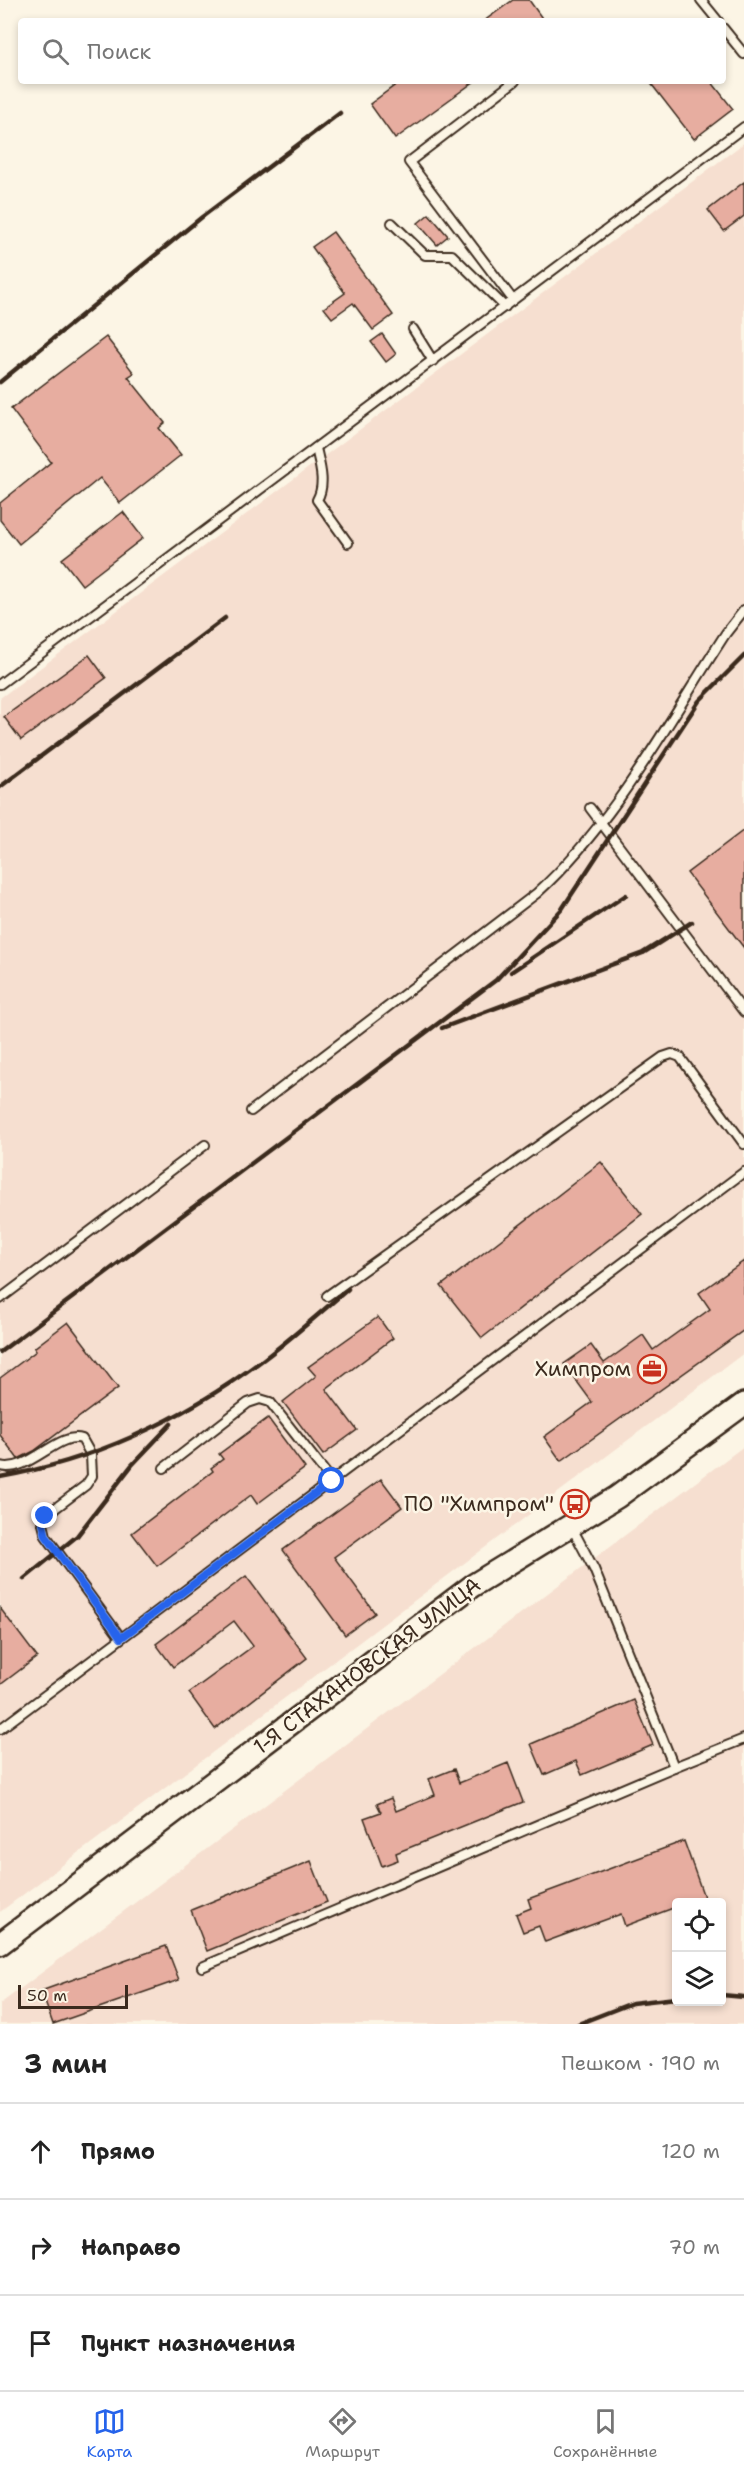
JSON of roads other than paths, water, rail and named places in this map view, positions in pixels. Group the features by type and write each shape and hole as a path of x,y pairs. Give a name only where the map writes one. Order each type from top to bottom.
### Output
{"main road":[{"name":"1-Я СТАХАНОВСКАЯ УЛИЦА","path":"0,1944 472,1586 617,1497 744,1404"}],"lane":[{"path":"701,0 716,18"},
{"path":"726,32 744,54"},
{"path":"511,84 409,162 513,300"},
{"path":"0,684 744,127"},
{"path":"392,223 425,255 452,255 505,307"},
{"path":"413,329 433,361"},
{"path":"316,448 322,476 321,492 317,500 348,543"},
{"path":"251,1111 537,892 569,862 602,823 726,633 744,610"},
{"path":"590,808 744,1012"},
{"path":"327,1296 663,1057 672,1054 680,1057 744,1144"},
{"path":"0,1299 205,1145"},
{"path":"0,1729 744,1172"},
{"path":"164,1468 248,1403 260,1399 270,1402 332,1481"},
{"path":"0,1466 17,1467 71,1438 82,1439 88,1446 92,1476 86,1485 45,1516 43,1524 46,1536 121,1638"},
{"path":"571,1526 594,1569 674,1767"},
{"path":"202,1967 744,1739"}],"railway":[{"path":"0,382 202,217 340,113"},
{"path":"0,787 225,618"},
{"path":"0,1352 496,980 562,909 699,701 744,656"},
{"path":"511,972 626,895"},
{"path":"442,1028 643,953 692,922"},
{"path":"0,1477 71,1460 106,1448 172,1418 264,1359 348,1289"},
{"path":"24,1579 77,1536 132,1465 171,1424"},
{"path":"726,1995 744,1997"},
{"path":"578,2024 632,2003 672,1998"}],"place":[{"name":"Химпром","path":"652,1369"},
{"name":"ПО \"Химпром\"","path":"575,1504"}]}
